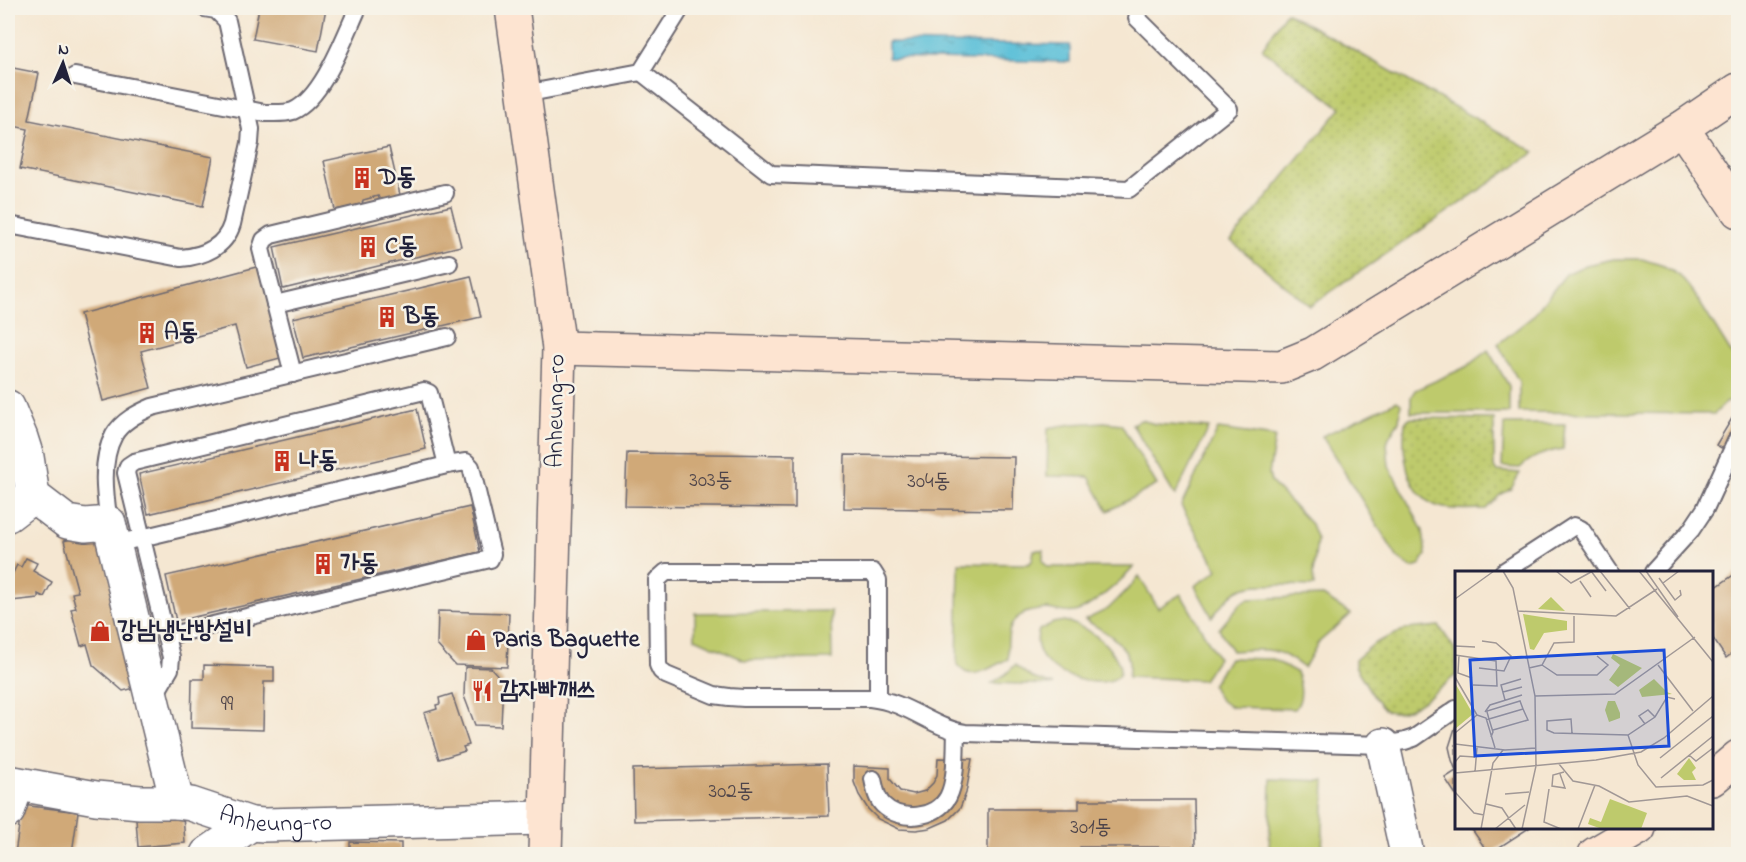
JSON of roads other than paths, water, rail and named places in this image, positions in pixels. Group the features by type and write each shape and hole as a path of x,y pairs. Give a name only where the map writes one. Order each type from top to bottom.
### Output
{"street":[{"name":"Anheung-ro","path":"512,8 559,348 545,855"},
{"path":"559,348 1281,367 1313,354 1682,128 1738,90"},
{"path":"1682,128 1738,211"},
{"path":"8,408 27,457 33,496 67,522 121,535 152,700 177,802"},
{"path":"8,515 33,496"},
{"path":"1383,745 1407,855"},
{"path":"1713,778 1738,756"},
{"name":"Anheung-ro","path":"10,792 140,802 177,802 206,808 251,824 276,826 546,818"},
{"path":"207,855 251,824"},
{"path":"1594,855 1638,829"}],"lane":[{"path":"9,225 181,258 214,248 228,236 250,143 251,129 227,21 216,10 204,8"},
{"path":"75,76 248,110 281,114 303,105 319,88 358,8"},
{"path":"524,94 641,72 681,8"},
{"path":"641,72 771,174 1128,189 1229,109 1137,18"},
{"path":"293,374 261,244 271,235 445,193"},
{"path":"275,304 449,263"},
{"path":"152,700 170,669 171,657 167,636 106,497 108,451 115,433 139,412 152,407 447,337"},
{"path":"121,535 126,473 131,463 420,392 426,392 430,396 447,465"},
{"path":"1655,571 1696,523 1738,437"},
{"path":"121,535 447,465 466,462 471,466 492,554 490,559 167,636"},
{"path":"1506,571 1574,526 1581,529 1609,571"},
{"path":"878,699 878,580 873,572 666,572 657,580 658,665 666,675 714,695 885,700 906,707 956,732 965,733 1383,745 1414,738 1455,710"},
{"path":"873,779 876,794 882,804 899,815 910,816 937,810 950,795 953,783 956,732"}],"water":[{"path":"888,42 1070,45 1070,62 888,58"}],"place":[{"name":"D동","path":"362,178"},
{"name":"C동","path":"368,247"},
{"name":"B동","path":"387,317"},
{"name":"A동","path":"147,333"},
{"name":"나동","path":"282,461"},
{"name":"가동","path":"323,564"},
{"name":"강남냉난방설비","path":"100,631"},
{"name":"Paris Baguette","path":"476,640"},
{"name":"감자빠깨쓰","path":"482,691"}]}
